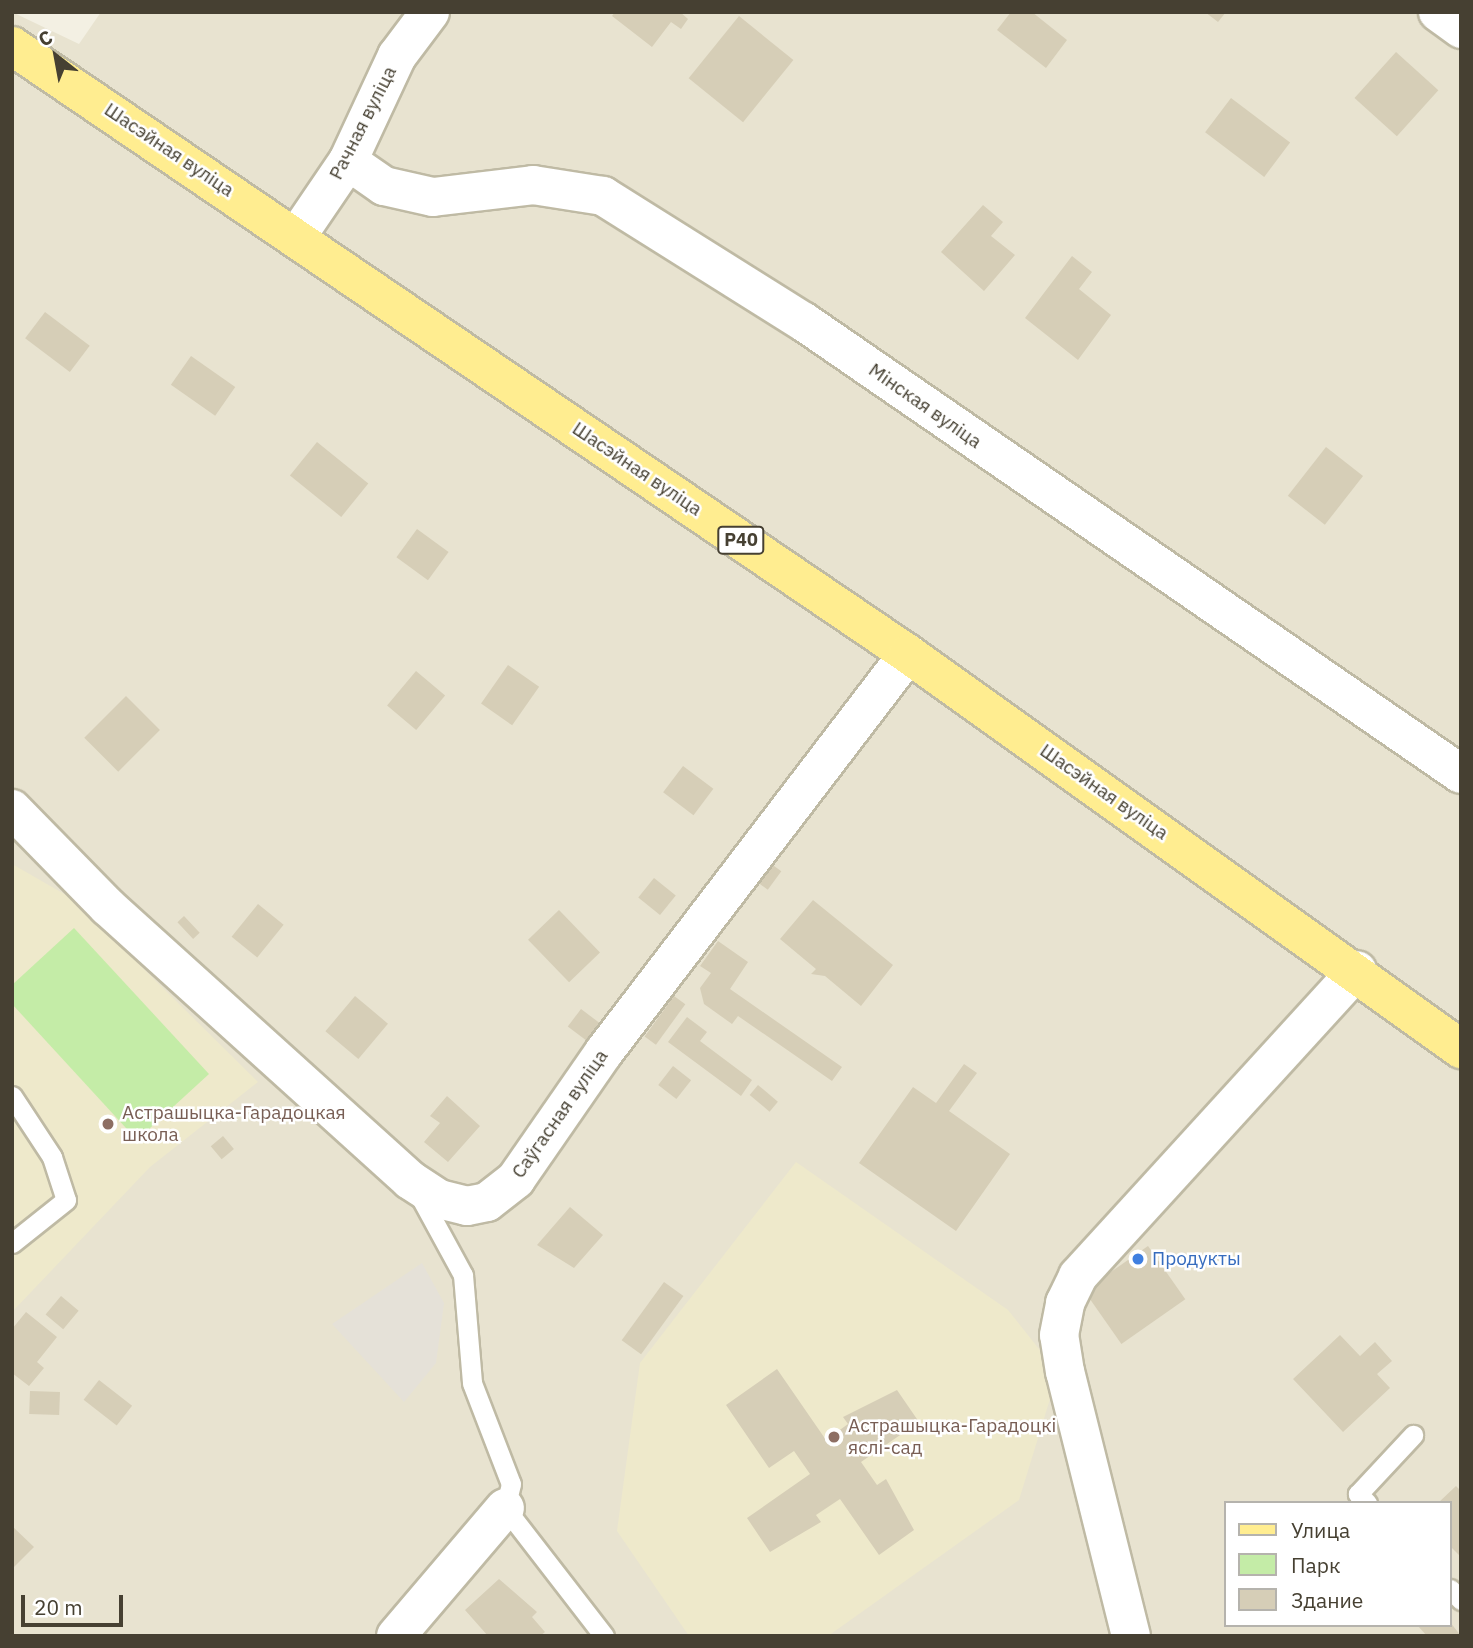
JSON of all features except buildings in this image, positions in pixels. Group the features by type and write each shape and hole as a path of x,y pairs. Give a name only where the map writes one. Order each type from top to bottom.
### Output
{"main road":[{"name":"Шасэйная вуліца","path":"12,46 297,236 908,654 1357,970 1461,1049"}],"street":[{"name":"Рачная вуліца","path":"297,236 348,161 397,56 430,12"},
{"path":"1438,12 1461,29"},
{"name":"Мінская вуліца","path":"348,161 384,186 433,197 533,185 603,195 803,321 1461,774"},
{"name":"Саўгасная вуліца","path":"12,809 108,907 410,1180 439,1199 467,1206 487,1202 516,1179 604,1052 908,654"},
{"path":"1131,1636 1065,1372 1059,1335 1065,1303 1078,1276 1357,970"},
{"path":"396,1636 505,1507"}],"lane":[{"path":"12,1096 52,1157 66,1199 12,1243"},
{"path":"410,1180 452,1245 463,1275 472,1383 511,1484 505,1507 604,1636"},
{"path":"1365,1501 1358,1494 1413,1435"}],"shaded area":[{"path":"12,12 79,44 101,12 1461,12 1461,1636 12,1636"},
{"name":"Астрашыцка-Гарадоцкая школа","path":"12,864 73,899 258,1082 150,1167 12,1312"},
{"name":"Астрашыцка-Гарадоцкі яслі-сад","path":"796,1162 1008,1310 1058,1373 1019,1500 828,1636 689,1636 617,1531 640,1363"},
{"path":"422,1263 444,1303 436,1363 404,1402 332,1324"}],"green space":[{"path":"74,928 209,1074 137,1140 12,1004 12,985"}],"place":[{"name":"Астрашыцка-Гарадоцкая школа","path":"108,1124"},
{"name":"Продукты","path":"1138,1259"},
{"name":"Астрашыцка-Гарадоцкі яслі-сад","path":"834,1437"}]}
